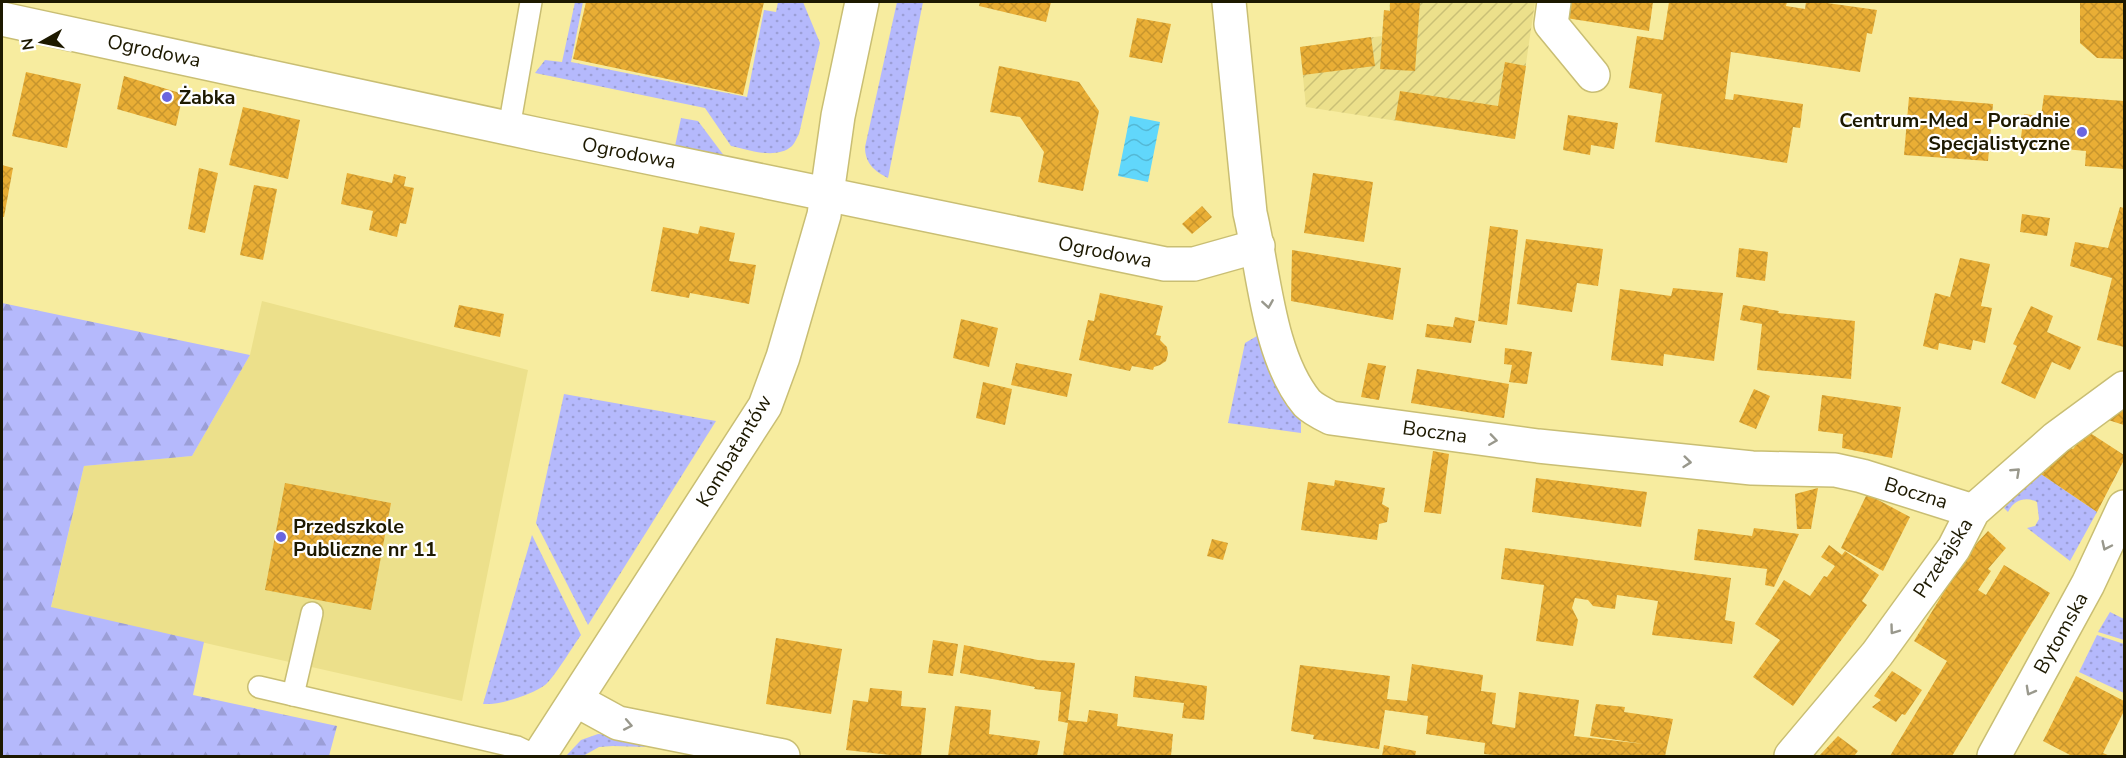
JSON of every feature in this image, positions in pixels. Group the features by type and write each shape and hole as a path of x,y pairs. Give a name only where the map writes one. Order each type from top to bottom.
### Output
{"street":[{"name":"Kombatantów","path":"537,756 576,700 765,406 783,357 824,214 838,117 861,2"},
{"name":"Boczna","path":"1229,2 1250,213 1258,246 1271,327 1293,382 1309,405 1331,418 1538,446 1752,468 1835,470 1862,476 1973,511"},
{"path":"1554,2 1551,24 1593,75"},
{"name":"Ogrodowa","path":"2,19 509,128 1165,264 1194,264 1258,246"},
{"name":"Przełajska","path":"1791,756 1876,654 1954,548 1973,511 2056,438 2124,388"},
{"name":"Bytomska","path":"1994,756 2088,584 2124,507"},
{"path":"576,700 618,723 783,756"}],"lane":[{"path":"509,128 531,2"},
{"path":"293,695 312,613"},
{"path":"260,687 517,747 537,756"}],"shaded area":[{"path":"1390,2 1535,2 1515,139 1306,107 1300,47 1382,36 1384,10 1389,10"},
{"name":"Przedszkole Publiczne nr 11","path":"262,301 528,370 462,701 51,608 84,466 192,456 250,355"}],"green space":[{"path":"575,2 583,2 571,62 747,97 764,10 776,12 778,2 803,2 820,43 799,134 794,143 786,150 770,153 731,146 705,108 535,73 545,60 562,62"},
{"path":"897,2 923,2 888,178 871,166 865,147"},
{"path":"681,118 698,121 725,157 675,146"},
{"path":"2,303 250,355 192,456 84,466 51,607 204,642 193,695 337,726 329,756 2,756"},
{"path":"1257,336 1283,393 1301,419 1301,433 1228,423 1245,343"},
{"path":"564,394 716,421 588,625 536,523"},
{"path":"2038,472 2097,512 2070,561 2027,528 2035,526 2039,519 2037,502 2024,499 2013,505 2008,512 2004,508"},
{"path":"532,535 581,635 545,685 515,699 483,704"},
{"path":"2110,612 2124,619 2124,640 2098,632"},
{"path":"2097,635 2124,644 2124,693 2079,672"},
{"path":"598,734 617,735 680,748 613,746 599,747 583,756 566,756 581,740"}],"water":[{"path":"1130,116 1160,122 1148,182 1118,176"}],"building":[{"path":"586,2 764,2 743,95 573,59"},
{"path":"980,2 1051,2 1046,22 979,6"},
{"path":"1390,2 1420,2 1415,71 1380,69 1384,10 1390,11"},
{"path":"1569,2 1653,2 1649,31 1566,18"},
{"path":"1669,2 1787,2 1786,6 1805,9 1806,2 1820,2 1877,10 1872,34 1867,33 1860,72 1731,52 1725,99 1733,100 1734,94 1803,104 1800,128 1793,127 1787,163 1655,142 1662,94 1629,88 1637,36 1663,40"},
{"path":"2080,2 2124,2 2124,59 2097,58 2080,43"},
{"path":"1137,18 1171,24 1162,63 1129,57"},
{"path":"1371,37 1375,66 1303,75 1300,47"},
{"path":"1505,62 1526,66 1515,139 1395,120 1400,91 1498,106"},
{"path":"999,66 1079,82 1099,111 1083,191 1038,182 1044,152 1020,117 990,112"},
{"path":"26,72 81,84 67,148 12,136"},
{"path":"124,76 183,94 176,126 117,109"},
{"name":"Centrum-Med - Poradnie Specjalistyczne","path":"2044,95 2124,101 2124,169 2085,166 2086,151 2020,145 2024,114 2041,116"},
{"path":"1909,97 1993,104 1988,161 1904,155"},
{"path":"243,107 300,120 288,179 229,165"},
{"path":"1568,115 1618,123 1614,149 1591,145 1590,155 1563,150"},
{"path":"2,165 13,168 4,217 2,217"},
{"path":"199,168 218,173 205,233 188,229"},
{"path":"347,173 392,183 394,174 406,177 404,186 414,188 406,224 400,223 397,237 369,230 373,211 341,204"},
{"path":"1313,173 1373,182 1364,242 1304,233"},
{"path":"254,185 277,189 263,260 240,255"},
{"path":"1202,206 1212,217 1192,234 1182,224"},
{"path":"2120,207 2124,208 2124,347 2097,340 2112,278 2070,266 2075,242 2108,248"},
{"path":"2022,214 2050,218 2047,236 2020,232"},
{"path":"700,226 735,233 729,261 756,265 749,304 690,293 689,298 651,291 663,227 698,234"},
{"path":"1490,226 1518,230 1507,325 1478,321"},
{"path":"1526,239 1603,249 1598,286 1577,283 1572,312 1517,304"},
{"path":"1739,248 1768,252 1765,281 1736,277"},
{"path":"1292,250 1401,268 1393,320 1291,301"},
{"path":"1960,258 1990,264 1981,306 1992,308 1985,343 1973,340 1971,350 1939,343 1938,350 1923,346 1935,293 1950,297"},
{"path":"1673,288 1723,293 1714,361 1664,354 1663,366 1611,360 1620,289 1671,296"},
{"path":"1100,293 1163,306 1156,335 1161,336 1160,340 1167,347 1166,361 1154,367 1153,370 1132,366 1130,371 1079,360 1088,320 1094,321"},
{"path":"459,305 504,314 500,337 454,327"},
{"path":"1743,305 1779,311 1778,313 1855,321 1851,379 1757,370 1762,324 1740,320"},
{"path":"2031,306 2053,316 2047,332 2081,347 2070,370 2052,362 2035,399 2001,383 2017,346 2013,344"},
{"path":"1455,317 1475,321 1471,343 1425,337 1427,324 1453,327"},
{"path":"961,319 998,328 989,367 953,358"},
{"path":"1505,348 1532,352 1527,384 1509,382 1512,365 1504,364"},
{"path":"1016,363 1072,374 1067,397 1011,385"},
{"path":"1368,363 1386,366 1379,400 1361,397"},
{"path":"1417,369 1509,384 1504,418 1411,403"},
{"path":"983,382 1012,389 1005,425 976,418"},
{"path":"1754,389 1770,396 1756,429 1739,422"},
{"path":"1822,395 1901,407 1892,458 1842,448 1843,434 1818,431"},
{"path":"2124,403 2124,425 2105,419"},
{"path":"2087,431 2124,455 2124,460 2097,512 2038,472 2068,446 2073,449"},
{"path":"1433,451 1449,454 1441,514 1424,512"},
{"path":"1536,478 1647,492 1641,527 1532,512"},
{"path":"1335,480 1385,488 1382,504 1389,508 1387,522 1379,524 1377,540 1301,530 1308,482 1334,486"},
{"path":"285,483 391,503 371,610 265,590"},
{"path":"1818,488 1811,529 1797,529 1795,494"},
{"path":"1867,494 1910,517 1883,571 1841,548"},
{"path":"1754,528 1799,534 1774,587 1765,585 1767,569 1694,560 1698,529 1752,536"},
{"path":"1988,531 2006,548 1988,569 1991,571 1978,590 1986,595 2004,565 2050,593 1952,756 1890,756 1947,661 1914,641 1967,554"},
{"path":"1212,539 1228,543 1223,560 1207,556"},
{"path":"1829,545 1842,555 1845,551 1879,575 1862,601 1867,605 1793,706 1753,677 1780,640 1755,624 1784,580 1810,596 1824,576 1827,577 1835,566 1821,557"},
{"path":"1505,548 1731,578 1725,620 1735,622 1732,644 1652,635 1658,601 1617,595 1615,609 1593,606 1588,600 1575,598 1572,608 1578,620 1573,646 1536,641 1544,585 1501,579"},
{"path":"776,638 842,649 831,714 766,704"},
{"path":"933,640 958,644 953,676 928,673"},
{"path":"964,645 1038,660 1075,663 1068,720 1087,722 1089,710 1118,714 1117,726 1173,734 1171,756 1063,756 1068,723 1058,721 1061,692 1034,689 1035,687 960,673"},
{"path":"1412,664 1483,675 1481,691 1496,693 1492,724 1515,728 1519,692 1579,700 1574,736 1644,744 1590,736 1596,704 1625,707 1624,712 1673,719 1665,756 1484,754 1485,743 1426,734 1428,716 1385,710 1379,749 1313,739 1314,735 1291,731 1300,665 1390,676 1387,699 1407,701"},
{"path":"1892,671 1922,690 1905,715 1902,714 1896,722 1872,707 1881,700 1874,696"},
{"path":"1135,676 1207,686 1204,720 1182,718 1184,703 1133,697"},
{"path":"2076,676 2124,701 2124,711 2103,753 2110,756 2072,756 2043,741"},
{"path":"870,688 902,691 901,706 926,708 921,756 846,750 853,700 868,702"},
{"path":"955,706 991,710 989,734 1040,741 1037,756 948,756"},
{"path":"1838,736 1858,751 1854,756 1819,756"},
{"path":"1384,745 1416,751 1415,756 1382,756"}],"place":[{"name":"Żabka","path":"167,97"},
{"name":"Centrum-Med - Poradnie Specjalistyczne","path":"2082,132"},
{"name":"Przedszkole Publiczne nr 11","path":"281,537"}]}
